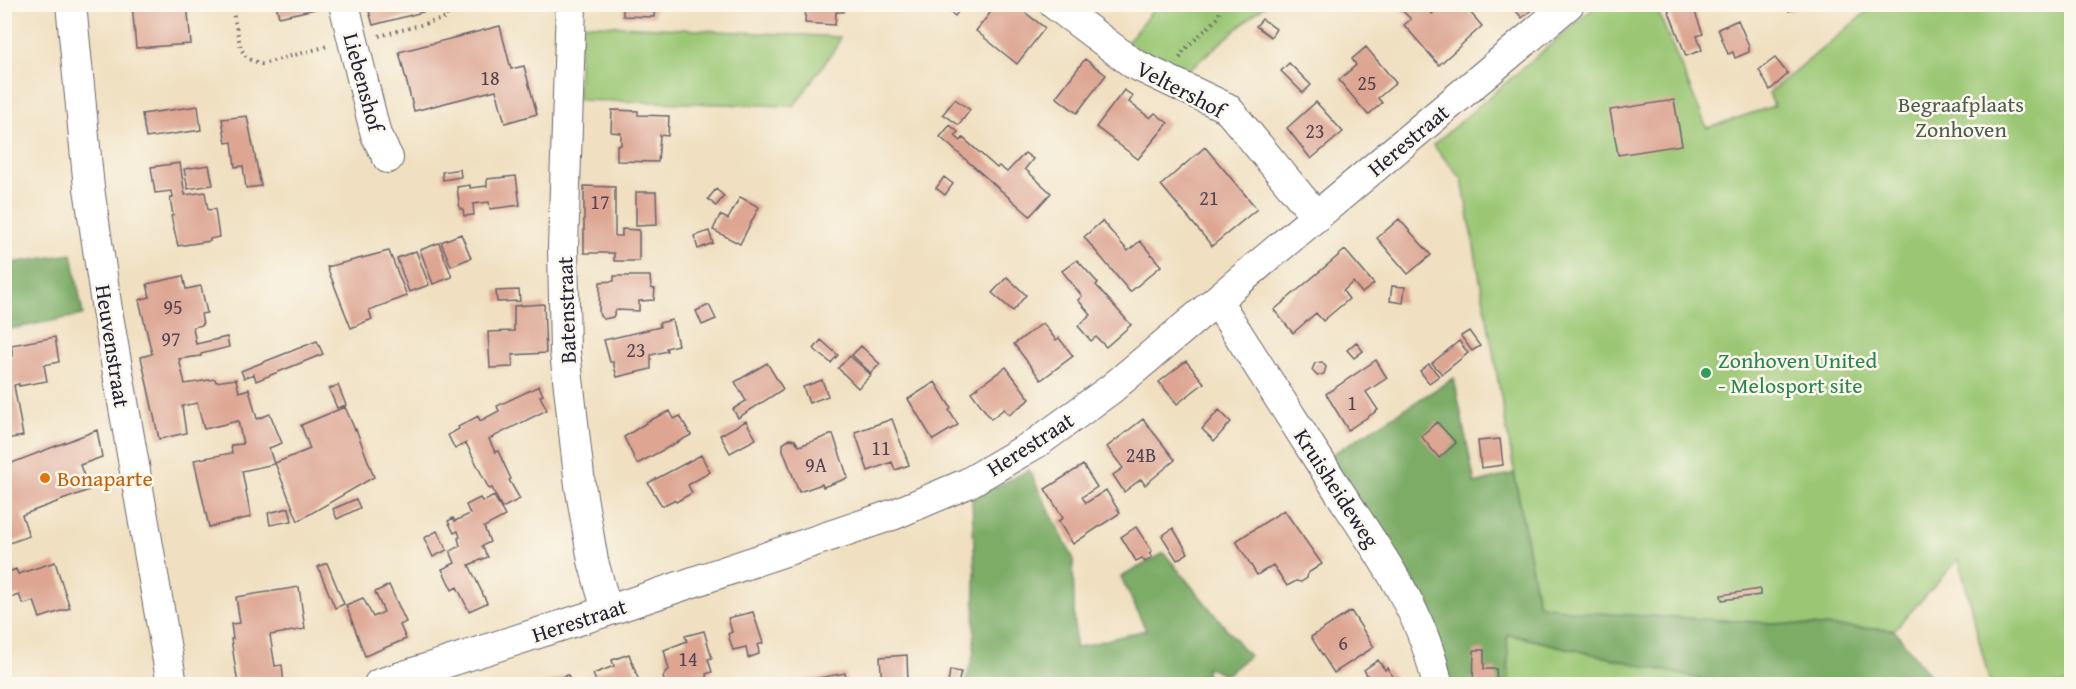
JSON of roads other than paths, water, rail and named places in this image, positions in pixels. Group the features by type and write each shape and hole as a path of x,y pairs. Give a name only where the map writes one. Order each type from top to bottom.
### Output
{"street":[{"name":"Heuvenstraat","path":"71,4 89,188 107,310 172,684"},
{"name":"Liebenshof","path":"344,4 376,135 388,158"},
{"name":"Batenstraat","path":"571,4 563,248 565,352 580,485 593,561 607,611"},
{"name":"Veltershof","path":"1054,4 1122,57 1227,108 1317,217"},
{"name":"Herestraat","path":"379,684 607,611 895,514 968,483 1038,442 1111,389 1569,4"},
{"name":"Kruisheideweg","path":"1217,301 1387,566 1417,621 1432,660 1437,684"}],"place":[{"name":"Zonhoven United - Melosport site","path":"1706,373"},
{"name":"Bonaparte","path":"45,478"}],"park label":[{"name":"Begraafplaats Zonhoven","path":"1961,116"}]}
